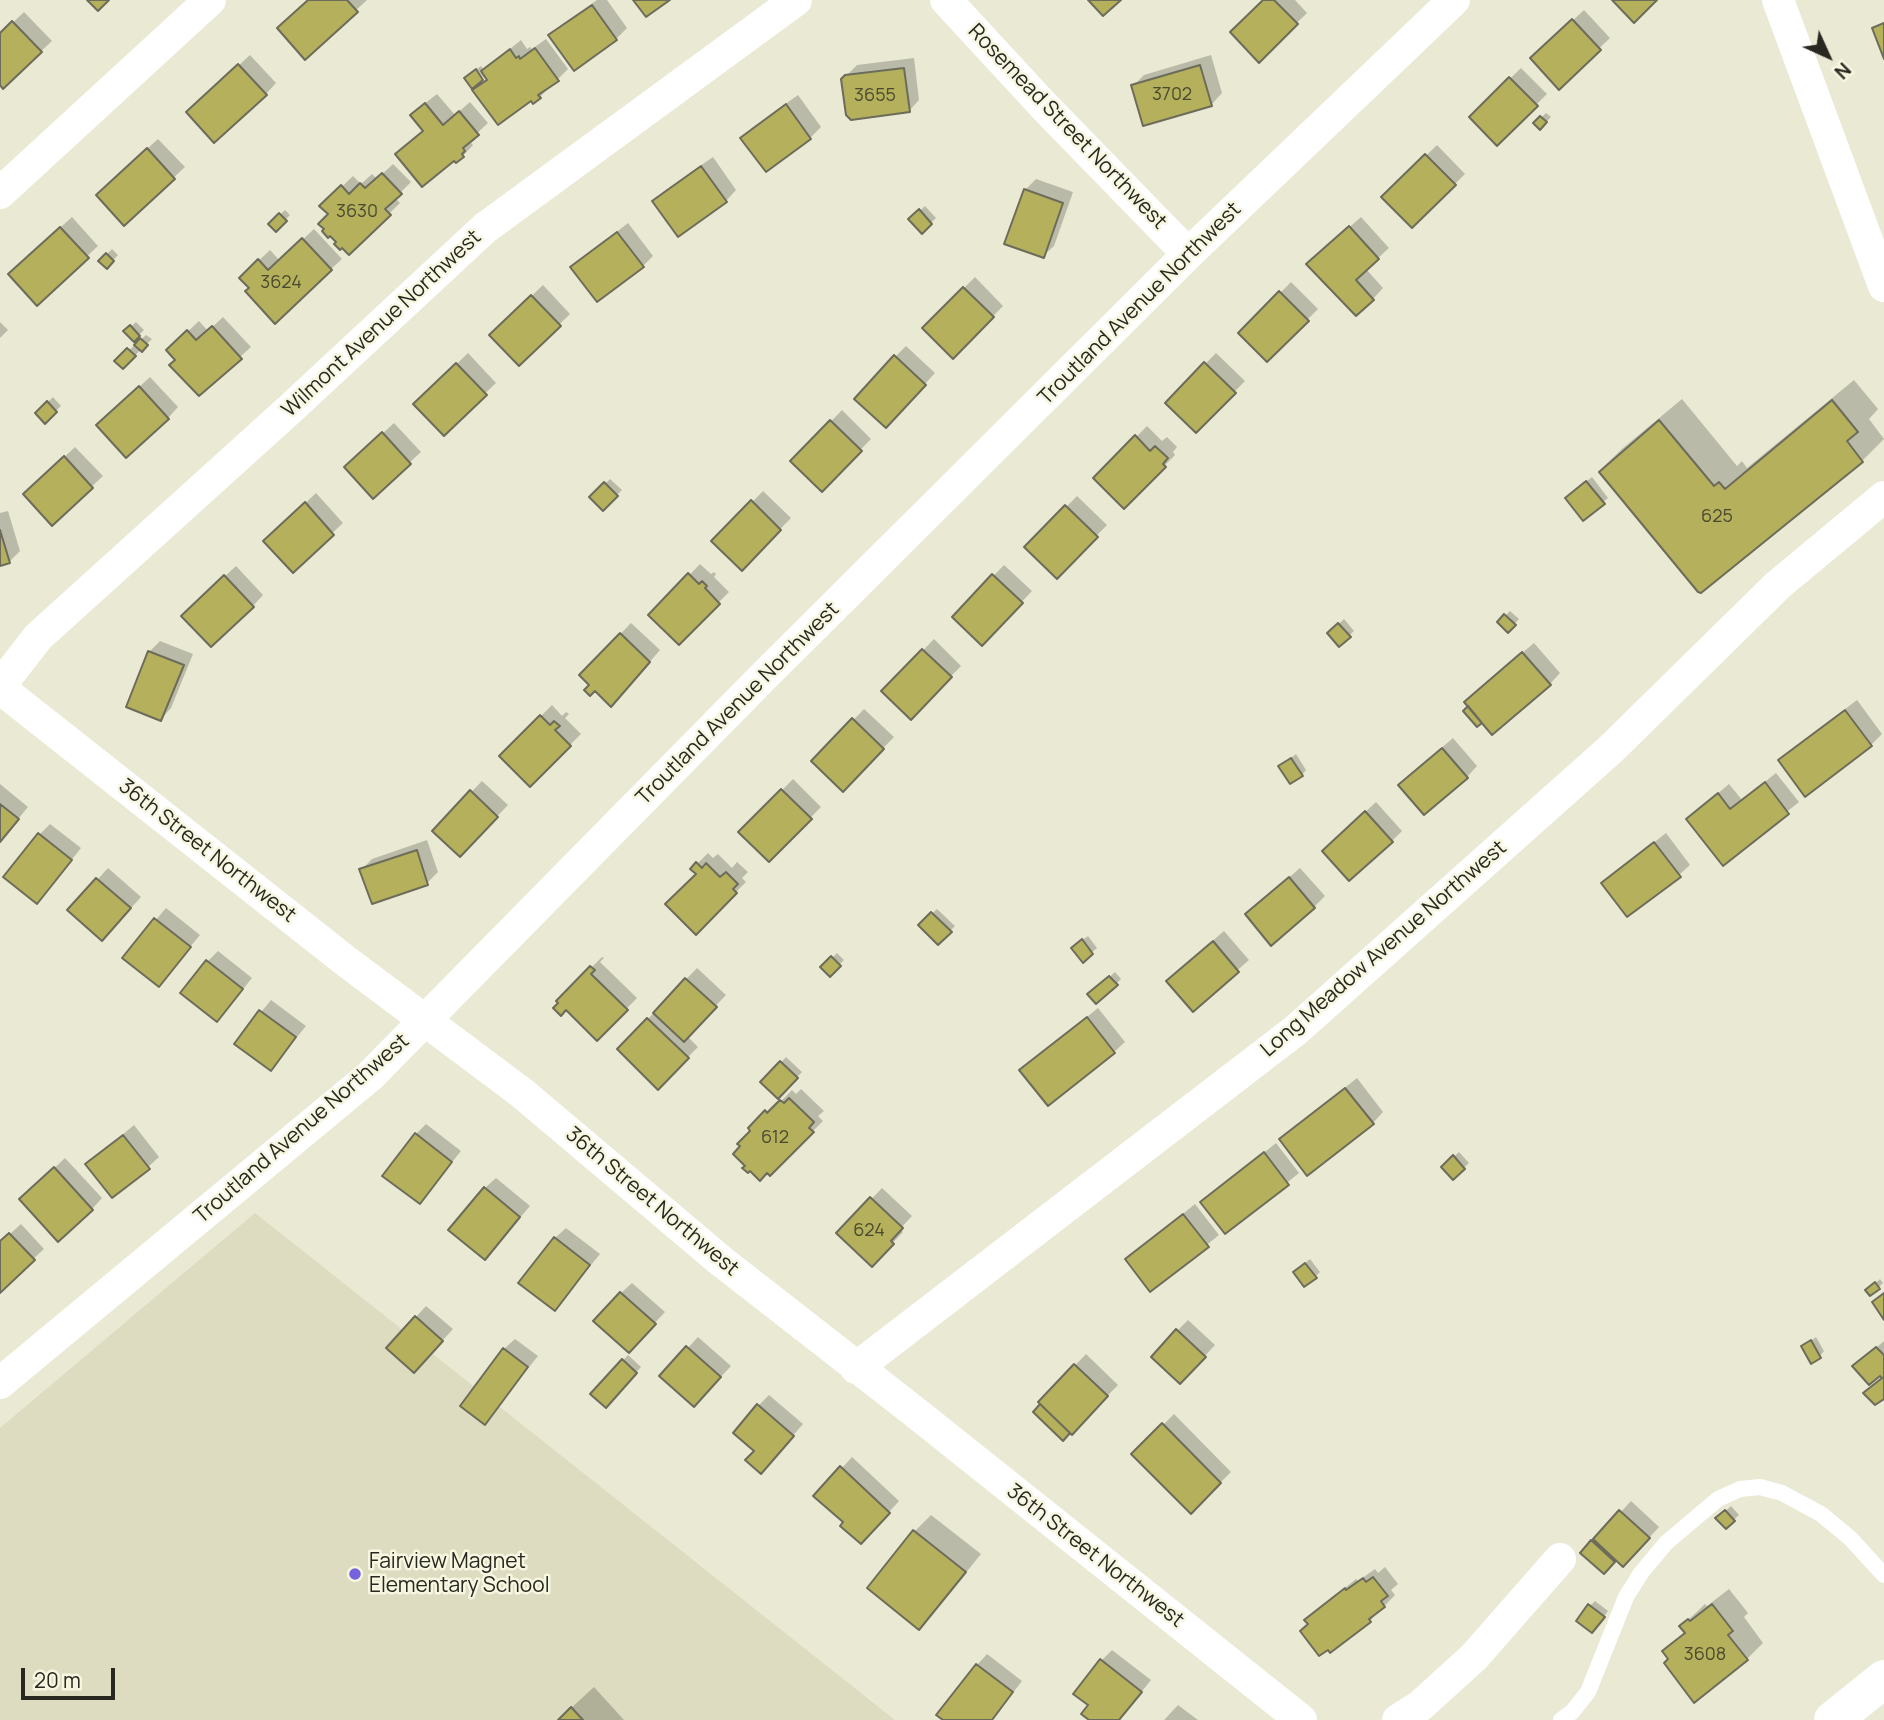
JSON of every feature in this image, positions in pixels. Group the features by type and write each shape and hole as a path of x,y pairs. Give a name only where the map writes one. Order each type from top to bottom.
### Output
{"street":[{"path":"0,193 210,0"},
{"name":"Wilmont Avenue Northwest","path":"0,687 38,637 485,228 796,0"},
{"name":"Rosemead Street Northwest","path":"946,0 1043,105 1188,254"},
{"name":"Troutland Avenue Northwest","path":"0,1383 370,1076 763,677 1188,254 1454,0"},
{"path":"1778,0 1884,286"},
{"name":"Long Meadow Avenue Northwest","path":"856,1367 1296,1030 1611,749 1778,585 1884,497"},
{"name":"36th Street Northwest","path":"0,687 348,962 522,1093 721,1261 1301,1720"},
{"path":"1398,1720 1420,1706 1474,1657 1560,1559"},
{"path":"1833,1720 1884,1679"}],"lane":[{"path":"1561,1720 1572,1712 1588,1692 1626,1597 1641,1573 1666,1543 1687,1525 1718,1499 1740,1489 1760,1487 1782,1493 1821,1514 1850,1538 1884,1575"}],"shaded area":[{"name":"Fairview Magnet Elementary School","path":"255,1213 895,1720 0,1720 0,1428"}],"building":[{"path":"87,0 109,0 98,11"},
{"path":"308,0 347,0 358,12 305,60 277,28"},
{"path":"633,0 670,0 646,17"},
{"path":"1088,0 1121,0 1103,16"},
{"path":"1263,0 1274,0 1298,24 1259,63 1230,32"},
{"path":"1612,0 1657,0 1634,23"},
{"path":"592,5 617,40 574,71 548,35"},
{"path":"1572,19 1601,50 1559,90 1530,58"},
{"path":"12,21 42,52 3,89 0,85 0,33"},
{"path":"1884,23 1884,59 1872,28"},
{"path":"535,48 559,81 538,95 541,98 533,104 531,101 498,125 472,90 487,80 481,71 510,49 516,58 519,56 520,59"},
{"path":"238,64 267,95 214,143 186,112"},
{"path":"1200,65 1212,106 1143,126 1131,85"},
{"path":"904,68 910,112 851,120 846,115 841,79 845,75"},
{"path":"476,69 483,80 472,89 464,78"},
{"path":"1509,77 1538,106 1497,146 1469,117"},
{"path":"425,103 443,125 459,111 479,135 463,148 464,157 456,163 454,161 422,187 395,154 423,131 410,115"},
{"path":"786,104 811,139 766,172 740,138"},
{"path":"1540,116 1547,122 1540,130 1533,123"},
{"path":"147,148 175,179 124,226 96,195"},
{"path":"1425,154 1456,185 1412,228 1381,197"},
{"path":"701,166 727,202 678,237 652,201"},
{"path":"382,173 402,194 385,209 391,215 349,255 342,248 340,250 334,244 336,242 322,231 324,229 318,224 328,214 319,206 341,185 349,194 360,183 365,188"},
{"path":"1024,189 1063,203 1044,258 1004,244"},
{"path":"919,209 932,224 922,234 908,219"},
{"path":"279,213 287,221 276,232 268,224"},
{"path":"1349,226 1379,259 1356,280 1374,300 1356,316 1306,264"},
{"path":"60,227 89,258 37,306 8,274"},
{"path":"617,232 644,267 597,302 570,267"},
{"path":"302,238 332,270 275,324 245,291 249,288 239,278 258,259 268,270"},
{"path":"106,253 114,261 107,269 98,261"},
{"path":"963,287 994,317 953,359 922,328"},
{"path":"1279,291 1309,321 1267,362 1238,333"},
{"path":"531,295 561,326 519,366 489,335"},
{"path":"130,325 140,336 134,342 123,331"},
{"path":"212,326 242,359 199,396 169,365 175,360 166,350 187,330 196,340"},
{"path":"140,338 148,345 142,352 134,345"},
{"path":"127,348 136,356 123,369 114,361"},
{"path":"894,355 926,385 886,428 854,399"},
{"path":"1204,362 1236,393 1196,433 1165,403"},
{"path":"456,363 487,395 444,436 413,404"},
{"path":"139,386 169,419 126,458 96,425"},
{"path":"1832,400 1858,432 1847,441 1863,462 1701,593 1599,472 1659,420 1714,486 1719,482 1725,489"},
{"path":"47,401 57,412 45,424 35,413"},
{"path":"830,420 862,451 822,492 790,461"},
{"path":"382,432 411,464 373,499 344,467"},
{"path":"1135,435 1150,451 1155,446 1168,458 1163,464 1166,467 1124,509 1093,478"},
{"path":"64,456 93,488 52,526 23,494"},
{"path":"1586,481 1605,504 1583,521 1565,498"},
{"path":"604,482 618,496 603,511 589,497"},
{"path":"751,500 781,530 742,571 711,541"},
{"path":"305,502 334,535 293,573 263,541"},
{"path":"1065,505 1098,537 1057,579 1024,547"},
{"path":"0,530 10,563 0,566"},
{"path":"688,573 699,584 702,581 720,604 679,645 648,615"},
{"path":"992,574 1023,603 982,646 952,617"},
{"path":"224,575 254,607 211,647 181,616"},
{"path":"1504,614 1516,625 1508,633 1497,622"},
{"path":"1338,623 1351,637 1339,647 1327,633"},
{"path":"620,633 650,662 611,707 595,691 590,696 584,690 589,685 579,675"},
{"path":"922,649 952,677 911,720 881,691"},
{"path":"148,651 184,665 161,721 126,707"},
{"path":"1522,652 1551,685 1492,735 1464,702"},
{"path":"1468,706 1482,723 1477,727 1463,711"},
{"path":"1845,710 1872,746 1805,797 1778,760"},
{"path":"540,715 550,725 554,721 560,726 555,730 571,746 530,787 499,756"},
{"path":"852,718 884,749 843,792 811,761"},
{"path":"1442,748 1468,778 1424,815 1398,785"},
{"path":"1291,758 1303,776 1290,784 1278,766"},
{"path":"1765,782 1789,814 1723,866 1686,819 1718,793 1730,809"},
{"path":"781,789 812,819 769,862 738,832"},
{"path":"470,790 498,817 460,857 432,831"},
{"path":"0,804 19,819 0,842"},
{"path":"1365,811 1393,842 1349,881 1322,851"},
{"path":"38,833 72,860 37,904 3,877"},
{"path":"1654,842 1681,877 1627,917 1601,883"},
{"path":"417,850 428,885 372,904 359,869"},
{"path":"696,862 702,868 706,863 720,877 726,872 738,884 733,889 737,893 696,935 665,904 696,874 690,869"},
{"path":"1289,877 1315,908 1271,946 1245,914"},
{"path":"96,878 131,908 102,941 67,910"},
{"path":"931,912 952,932 938,945 918,925"},
{"path":"154,918 191,947 159,987 122,958"},
{"path":"1082,939 1093,954 1083,963 1071,948"},
{"path":"1213,941 1239,972 1193,1012 1166,981"},
{"path":"831,956 841,966 830,977 820,967"},
{"path":"206,960 243,989 217,1022 180,993"},
{"path":"590,966 595,970 591,974 628,1010 597,1041 566,1010 561,1016 553,1008 558,1003 556,1001"},
{"path":"1109,976 1118,985 1096,1004 1087,994"},
{"path":"685,978 717,1007 684,1042 653,1013"},
{"path":"259,1010 296,1037 271,1071 234,1044"},
{"path":"1087,1017 1115,1053 1048,1106 1019,1070"},
{"path":"647,1018 689,1058 658,1090 617,1049"},
{"path":"780,1061 798,1078 778,1099 760,1082"},
{"path":"1345,1088 1374,1124 1307,1176 1279,1139"},
{"path":"789,1098 814,1122 809,1128 814,1132 770,1176 767,1173 760,1181 750,1171 748,1173 742,1168 745,1166 733,1154 740,1146 737,1144 750,1131 748,1128 765,1110 767,1113 780,1100 784,1103"},
{"path":"415,1133 452,1162 420,1204 382,1176"},
{"path":"123,1135 150,1169 112,1198 85,1164"},
{"path":"1264,1152 1289,1185 1225,1234 1200,1202"},
{"path":"1453,1155 1465,1169 1453,1180 1441,1167"},
{"path":"54,1167 93,1210 58,1242 19,1199"},
{"path":"484,1187 520,1217 485,1260 448,1230"},
{"path":"870,1197 903,1228 891,1241 894,1244 872,1267 836,1233"},
{"path":"1183,1214 1209,1247 1150,1292 1125,1259"},
{"path":"9,1233 35,1260 0,1293 0,1241"},
{"path":"554,1237 590,1265 555,1311 518,1283"},
{"path":"1305,1263 1317,1278 1304,1287 1293,1272"},
{"path":"1875,1282 1880,1289 1870,1296 1865,1290"},
{"path":"620,1292 656,1324 629,1353 593,1321"},
{"path":"1884,1293 1884,1320 1872,1302"},
{"path":"415,1316 443,1341 414,1373 386,1348"},
{"path":"1176,1329 1206,1357 1180,1384 1151,1357"},
{"path":"1811,1340 1821,1358 1811,1364 1801,1346"},
{"path":"686,1346 721,1377 694,1407 659,1376"},
{"path":"1876,1347 1884,1355 1884,1399 1875,1405 1863,1393 1882,1378 1880,1376 1869,1385 1852,1366"},
{"path":"503,1348 528,1367 485,1425 460,1406"},
{"path":"622,1359 637,1373 606,1408 590,1394"},
{"path":"1074,1364 1108,1396 1072,1435 1038,1402"},
{"path":"757,1404 794,1436 761,1474 745,1460 754,1451 733,1433"},
{"path":"1040,1404 1070,1433 1063,1441 1033,1412"},
{"path":"1162,1423 1221,1483 1191,1514 1131,1454"},
{"path":"840,1466 890,1513 861,1544 840,1526 843,1522 813,1496"},
{"path":"1619,1510 1650,1538 1623,1567 1593,1539"},
{"path":"1725,1510 1735,1521 1726,1529 1715,1518"},
{"path":"913,1530 966,1572 919,1630 867,1588"},
{"path":"1591,1540 1615,1562 1604,1574 1580,1553"},
{"path":"1373,1577 1388,1596 1381,1601 1385,1607 1369,1619 1371,1622 1330,1653 1328,1650 1319,1656 1300,1631 1308,1624 1304,1620 1345,1588 1346,1590 1363,1578 1366,1582"},
{"path":"1588,1604 1605,1617 1592,1633 1576,1621"},
{"path":"1712,1604 1733,1631 1728,1635 1748,1660 1694,1703 1664,1663 1668,1659 1662,1651 1685,1633 1679,1626"},
{"path":"1100,1659 1142,1692 1119,1720 1089,1720 1081,1714 1088,1705 1073,1694"},
{"path":"976,1664 1013,1692 992,1720 943,1720 936,1715"},
{"path":"571,1707 583,1720 558,1720"}],"place":[{"name":"Fairview Magnet Elementary School","path":"355,1574"}]}
